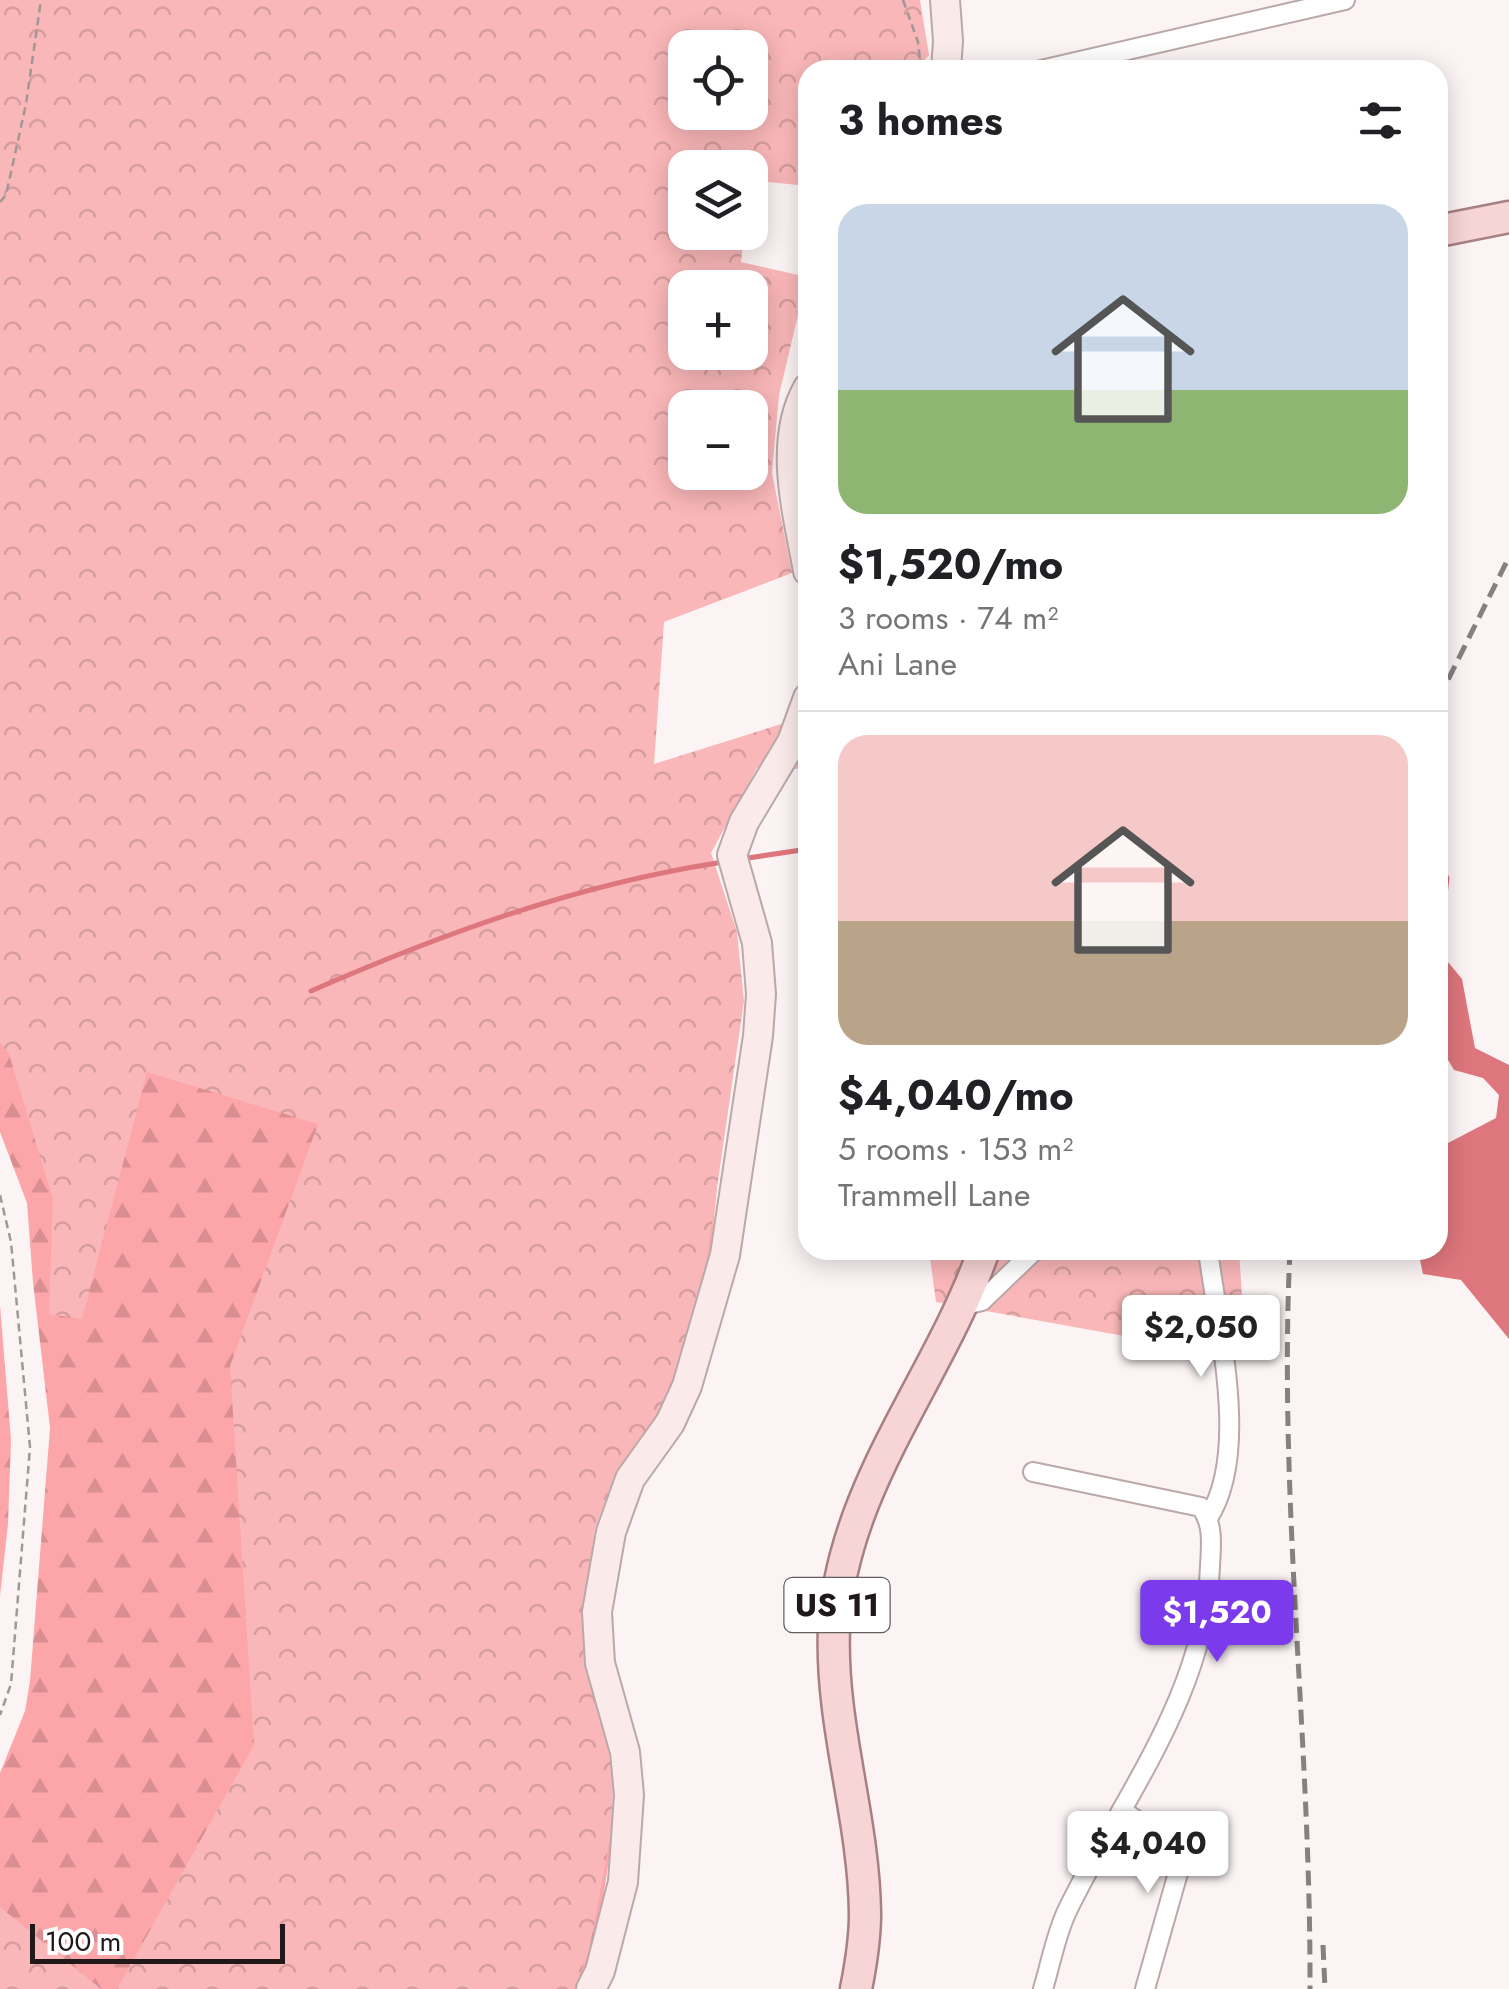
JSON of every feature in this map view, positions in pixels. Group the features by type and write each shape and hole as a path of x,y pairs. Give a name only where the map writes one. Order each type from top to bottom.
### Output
{"main road":[{"path":"943,60 945,0"},
{"path":"1448,229 1509,217"},
{"path":"798,410 792,460 798,517"},
{"path":"591,1989 600,1970 624,1882 629,1807 625,1752 600,1662 596,1612 611,1532 630,1479 670,1423 687,1386 725,1256 761,994 757,943 732,855 744,822 798,729"},
{"name":"US 11","path":"856,1989 864,1915 857,1838 837,1714 834,1628 838,1597 848,1546 866,1493 961,1306 980,1260"}],"street":[{"path":"1084,60 1345,0"},
{"path":"961,1306 982,1301 1024,1260"},
{"path":"1208,1518 1222,1483 1232,1428 1209,1260"},
{"path":"1033,1472 1200,1508 1208,1518 1212,1538 1204,1623 1196,1652 1162,1738 1066,1912 1043,1989"},
{"path":"1122,1810 1163,1842 1175,1856 1178,1874 1145,1989"}],"path":[{"path":"0,202 6,195 26,104 41,0"},
{"path":"903,0 918,42 936,60"},
{"path":"0,1195 11,1242 30,1446 11,1684 0,1715"}],"green space":[{"path":"0,0 920,0 929,55 925,60 798,60 798,185 768,182 768,150 668,150 668,250 742,250 741,262 798,275 798,315 779,395 772,473 792,573 664,622 654,764 798,719 798,769 757,768 711,853 737,932 744,1001 705,1271 673,1386 652,1424 615,1474 595,1529 588,1588 613,1784 612,1827 589,1951 574,1989 117,1989 254,1745 230,1366 318,1124 147,1072 82,1319 49,1314 53,1199 9,1054 0,1042"},
{"path":"0,1041 720,1155 712,1239 696,1320 662,1410 617,1466 586,1551 612,1840 597,1937 577,1989 0,1989 0,1773 25,1711 30,1681 50,1428 27,1203 0,1132"},
{"path":"930,1260 1240,1260 1246,1358 936,1302"},
{"path":"0,1305 11,1440 0,1596"},
{"path":"0,1907 101,1989 0,1989"}],"shaded area":[{"path":"1448,962 1462,979 1475,1048 1509,1065 1509,1339 1461,1280 1423,1274 1420,1260 1448,1260 1448,1143 1496,1118 1499,1095 1483,1078 1454,1070 1448,1060"}],"waterway":[{"path":"748,858 798,850"},
{"path":"311,991 510,914 612,884 717,863"}],"railway":[{"path":"1448,680 1509,557"},
{"path":"1290,1260 1288,1435 1306,1804 1310,1989"},
{"path":"1323,1945 1325,1989"}]}
